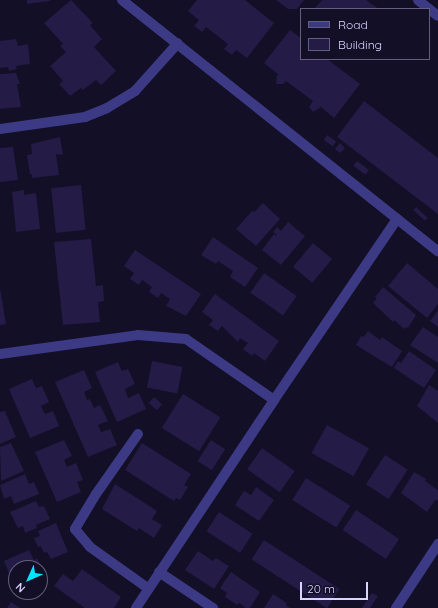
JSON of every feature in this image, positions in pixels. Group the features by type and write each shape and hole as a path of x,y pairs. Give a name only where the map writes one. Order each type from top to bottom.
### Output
{"street":[{"path":"122,0 438,251"},
{"path":"418,0 428,8"},
{"path":"430,10 438,16"},
{"path":"0,129 85,117 106,108 135,91 178,43"},
{"path":"136,608 274,400 397,219"},
{"path":"0,354 138,335 186,339 274,400"},
{"path":"138,434 96,494 75,529 90,547 149,589"},
{"path":"396,608 438,544"},
{"path":"159,572 213,608"}],"building":[{"path":"27,0 50,0 50,1 27,4"},
{"path":"71,0 93,23 90,25 102,39 94,47 116,71 101,85 96,80 83,90 81,88 70,96 59,84 63,81 50,66 66,52 60,46 63,44 44,23"},
{"path":"197,0 245,0 274,23 247,58 236,50 232,55 224,49 228,44 206,27 202,32 194,26 199,20 188,11"},
{"path":"276,0 304,0 297,9 288,9"},
{"path":"322,0 366,0 378,8 315,8"},
{"path":"290,30 300,37 300,60 328,60 360,84 334,118 321,107 313,112 309,107 313,101 286,81 283,84 276,84 277,75 279,75 264,63"},
{"path":"16,39 18,46 28,44 30,64 16,66 17,69 9,71 8,67 0,68 0,41"},
{"path":"16,73 20,84 17,84 21,107 0,109 0,74"},
{"path":"364,101 438,158 438,214 337,137"},
{"path":"327,135 336,141 333,146 324,140"},
{"path":"60,137 63,155 56,154 59,175 32,178 27,155 32,154 31,144"},
{"path":"340,143 345,148 340,153 335,149"},
{"path":"13,147 18,180 0,182 0,148"},
{"path":"357,161 369,170 365,175 353,166"},
{"path":"81,185 86,230 56,233 51,188"},
{"path":"24,190 24,195 36,193 40,229 16,232 12,192"},
{"path":"263,203 280,219 256,246 236,229 252,211 254,212"},
{"path":"416,207 428,218 425,221 413,210"},
{"path":"288,222 305,236 281,265 262,250 274,234 276,236 277,235 273,232 277,227 281,231"},
{"path":"213,237 258,268 245,287 230,277 233,271 218,261 216,264 201,255"},
{"path":"91,239 96,286 103,285 104,301 98,302 100,322 63,325 54,242"},
{"path":"313,243 332,259 312,283 293,267"},
{"path":"135,250 201,294 186,316 166,306 170,299 161,293 158,298 149,292 152,287 142,280 139,285 130,279 134,273 124,266"},
{"path":"407,263 438,289 438,304 427,318 388,286"},
{"path":"264,273 297,296 283,316 250,293"},
{"path":"383,287 416,315 408,328 406,327 404,329 394,320 393,322 373,303 377,298 375,297"},
{"path":"0,288 6,324 0,325"},
{"path":"215,294 279,341 265,361 254,353 252,356 243,349 248,343 240,338 238,342 222,326 218,331 209,325 213,320 202,312"},
{"path":"438,310 438,327 430,321"},
{"path":"423,327 438,337 438,363 410,345"},
{"path":"368,331 380,340 382,337 402,351 392,367 356,345 361,336 364,337"},
{"path":"409,351 436,370 424,388 394,368 398,361 401,363"},
{"path":"152,361 182,367 177,393 147,388"},
{"path":"118,362 122,371 128,369 135,384 125,389 128,398 139,393 146,409 117,422 95,372"},
{"path":"84,370 92,388 84,392 87,400 90,399 94,408 100,405 108,421 98,425 101,432 110,429 117,445 88,457 55,382"},
{"path":"32,379 36,388 42,386 49,402 41,406 45,414 53,411 59,426 30,438 9,389"},
{"path":"429,385 438,391 438,423 417,406"},
{"path":"183,394 220,417 199,451 162,428"},
{"path":"154,397 162,404 157,410 149,403"},
{"path":"5,411 16,437 0,444 0,412"},
{"path":"327,425 369,448 353,476 311,453"},
{"path":"64,440 72,456 64,460 67,467 76,463 83,480 77,482 81,492 57,502 35,452"},
{"path":"211,440 225,449 212,470 197,461"},
{"path":"11,443 24,471 1,481 0,447"},
{"path":"142,443 191,474 184,485 188,487 180,500 176,498 174,501 125,470"},
{"path":"262,448 295,471 280,492 247,469"},
{"path":"385,455 408,470 389,499 366,484"},
{"path":"414,472 426,479 425,481 438,490 437,501 435,500 427,512 401,493"},
{"path":"25,474 29,484 34,482 39,494 14,504 11,496 4,499 0,485"},
{"path":"306,478 350,506 336,528 292,500"},
{"path":"115,484 157,511 152,519 162,525 154,538 139,528 137,531 102,509"},
{"path":"256,487 274,500 259,521 235,505 244,491 251,495"},
{"path":"36,501 39,507 44,506 50,519 36,525 37,528 25,533 23,526 18,528 10,512"},
{"path":"356,510 399,539 386,559 343,530"},
{"path":"219,512 253,534 240,553 206,531"},
{"path":"56,523 68,552 51,559 47,552 44,553 41,546 38,547 34,538 40,536 38,531"},
{"path":"264,540 339,589 326,608 251,559"},
{"path":"29,550 34,560 8,560 8,571 4,561"},
{"path":"198,551 213,561 216,558 229,566 214,589 185,570"},
{"path":"82,569 121,597 114,608 85,608 54,586 63,574 73,581"},
{"path":"231,572 260,592 250,608 246,608 239,603 237,605 225,597 227,593 220,588"},
{"path":"372,593 378,596 370,608 362,608"},
{"path":"273,594 287,603 286,605 290,608 264,608"},
{"path":"11,602 20,608 7,608"}]}
